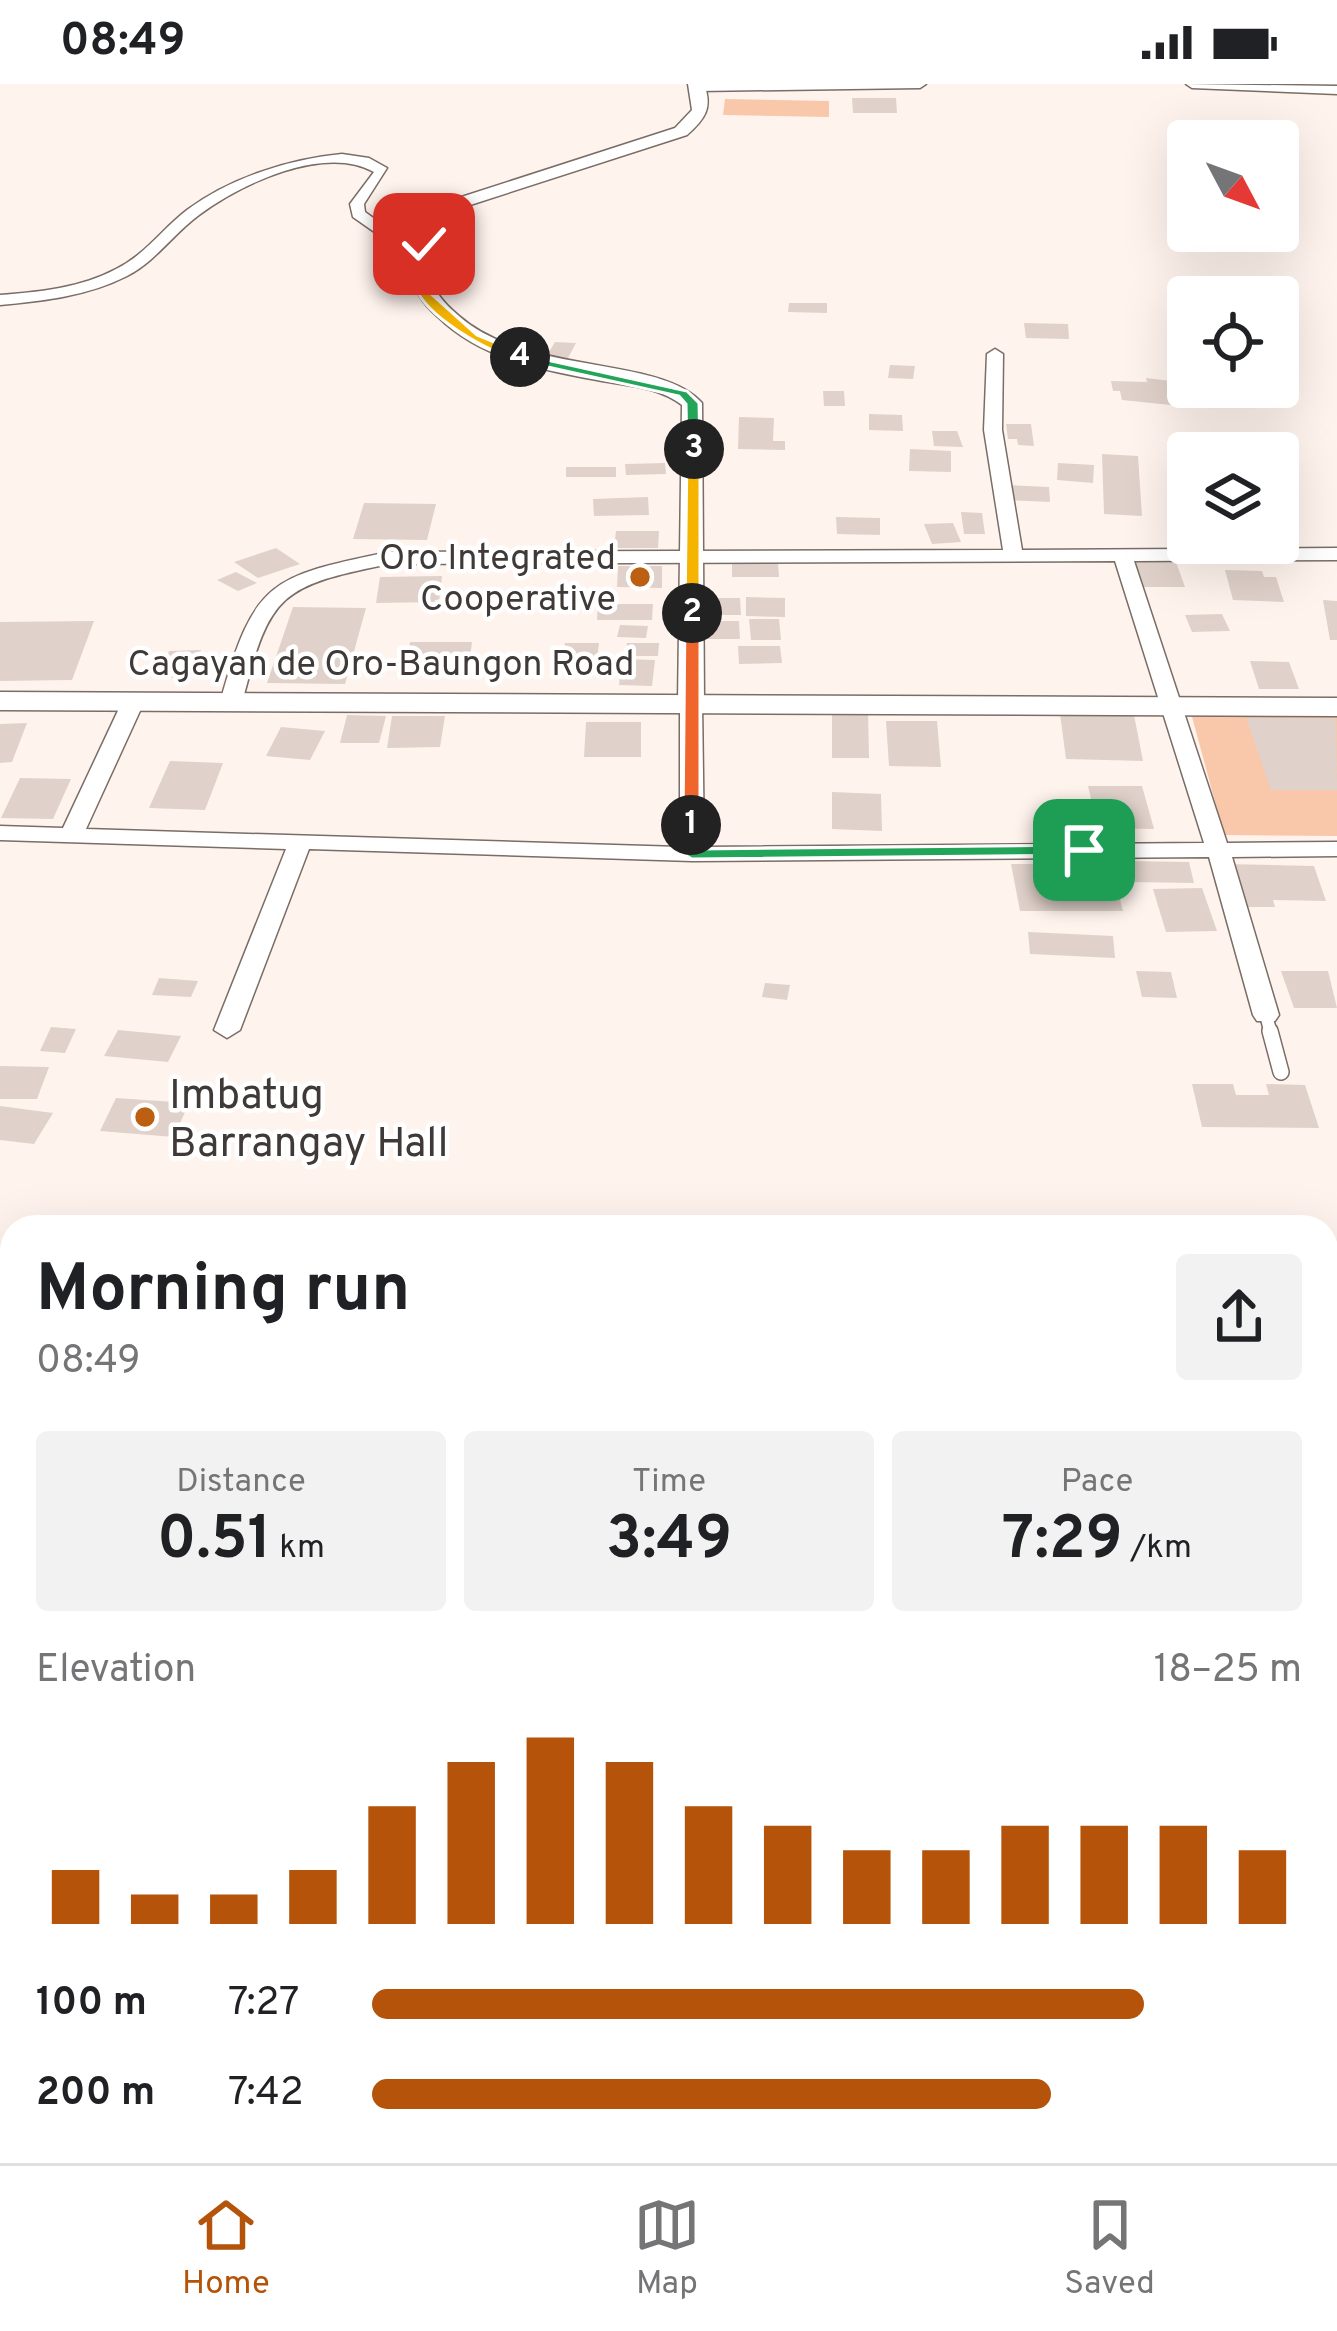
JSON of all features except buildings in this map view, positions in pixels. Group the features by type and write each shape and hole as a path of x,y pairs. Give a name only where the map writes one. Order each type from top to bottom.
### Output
{"main road":[{"name":"Cagayan de Oro-Baungon Road","path":"0,701 1337,707"}],"street":[{"path":"692,854 692,403 672,389 546,364 473,337 423,292 424,244 434,221 453,208 511,184 686,129 696,119 698,86 920,84"},
{"path":"1192,84 1337,90"},
{"path":"0,301 73,291 111,277 137,264 196,211 304,163 354,161 378,166 382,171 357,204 358,214 388,235 424,244"},
{"path":"995,354 990,388 998,488 1014,555"},
{"path":"232,699 254,626 265,606 296,586 350,567 428,557 1337,554"},
{"path":"1124,555 1267,1015"},
{"path":"72,834 134,700"},
{"path":"0,833 692,854 1337,849"},
{"path":"227,1030 300,842"}],"lane":[{"path":"1267,1015 1281,1072"}],"shaded area":[{"path":"725,99 829,101 829,117 723,115"},
{"path":"1191,713 1337,716 1337,836 1224,835"}],"place":[{"name":"Oro Integrated Cooperative","path":"640,577"},
{"name":"Imbatug Barrangay Hall","path":"145,1117"}],"route":[{"path":"424,244 423,292 473,337 546,364 672,389 692,403 692,854 1084,850"}]}
